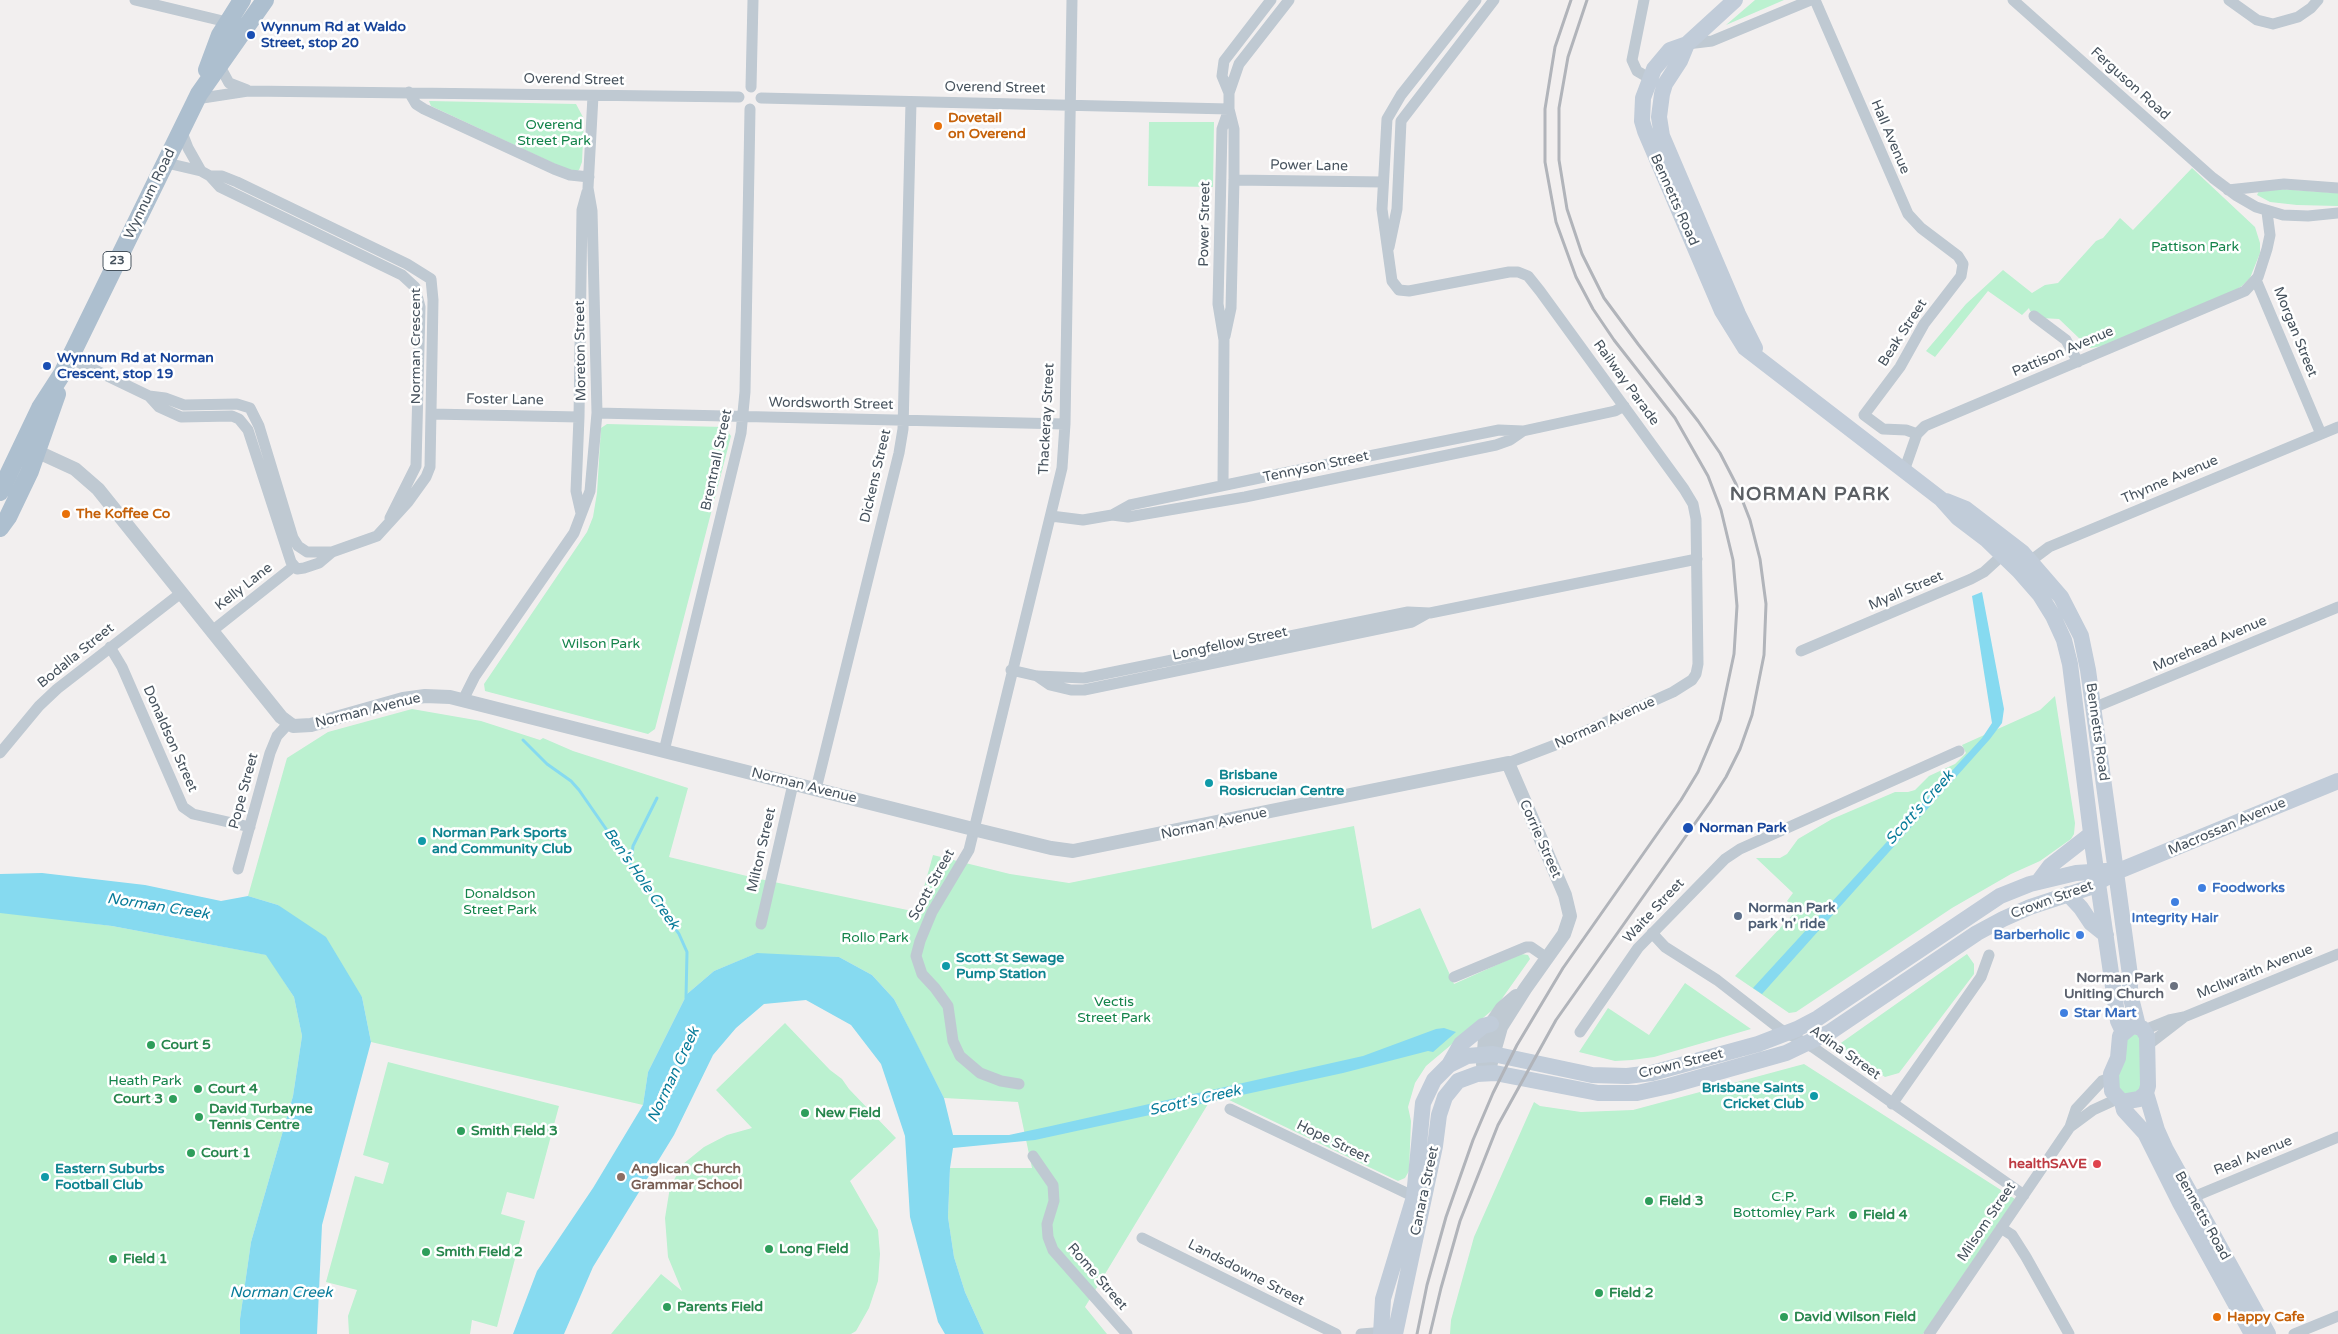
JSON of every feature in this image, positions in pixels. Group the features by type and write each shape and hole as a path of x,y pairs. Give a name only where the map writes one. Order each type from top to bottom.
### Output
{"main road":[{"name":"Wynnum Road","path":"198,97 217,44 227,22 242,0"},
{"name":"Bennetts Road","path":"1704,252 1645,131 1642,109 1649,78 1658,64 1670,50 1687,44 1734,0"},
{"name":"Wynnum Road","path":"0,492 30,448 62,374 198,97 222,59 261,6"},
{"path":"227,22 236,23 261,6"},
{"name":"Bennetts Road","path":"1687,44 1680,61 1665,84 1660,104 1660,127 1728,324 1746,348 1904,471 1942,499 1966,509 2025,566 2058,593 2077,626 2085,650 2130,976 2130,994 2138,1033"},
{"name":"Wynnum Road","path":"0,528 20,494 30,448"},
{"name":"Bennetts Road","path":"2025,566 2059,628 2067,651 2118,1020 2138,1033"},
{"name":"Macrossan Avenue","path":"2116,872 2338,781"},
{"path":"2038,882 2050,866 2091,834"},
{"name":"Crown Street","path":"1449,1065 1468,1056 1488,1054 1592,1075 1621,1076 1663,1070 1758,1044 1818,1018 1991,901 2009,892 2038,882 2098,876 2116,872"},
{"name":"Crown Street","path":"1485,1073 1598,1093 1637,1093 1765,1059 1807,1044 1841,1025 1977,933 2024,910 2068,894 2098,876"},
{"path":"2068,894 2091,923 2106,935"},
{"path":"1449,1065 1461,1044 1483,1026 1490,1024"},
{"path":"2110,1078 2118,1058 2119,1038 2138,1033 2148,1086 2146,1093 2135,1100 2120,1100"},
{"name":"Canara Street","path":"1418,1199 1423,1103 1434,1080 1449,1065"},
{"name":"Canara Street","path":"1388,1333 1418,1199 1445,1097 1458,1081 1485,1073"},
{"name":"Bennetts Road","path":"2110,1078 2112,1091 2120,1100 2124,1110 2145,1133 2186,1200 2257,1332"},
{"name":"Bennetts Road","path":"2146,1093 2160,1140 2186,1200"}],"street":[{"path":"135,0 227,22"},
{"path":"751,87 753,0"},
{"name":"Thackeray Street","path":"973,828 1062,468 1065,424 1072,0"},
{"name":"Power Street","path":"1229,93 1222,76 1224,61 1271,0"},
{"name":"Power Street","path":"1224,340 1231,308 1234,180 1234,129 1229,109 1229,93 1241,61 1289,0"},
{"name":"Railway Parade","path":"1476,0 1390,111 1386,123 1382,217 1392,281 1396,288 1402,291 1424,290 1509,272 1528,276 1534,283 1693,504 1696,519 1698,664 1696,674 1692,680"},
{"name":"Railway Parade","path":"1388,253 1397,209 1401,121 1494,0"},
{"path":"1644,0 1632,60 1637,71 1649,78"},
{"name":"Bennetts Road","path":"1687,44 1718,38 1811,0"},
{"name":"Hall Avenue","path":"1815,0 1908,214 1921,228 1958,256 1964,266"},
{"name":"Ferguson Road","path":"2013,0 2228,190 2246,202 2267,212 2295,217 2338,213"},
{"path":"2229,0 2257,20 2273,24 2298,17 2311,8 2318,0"},
{"name":"Overend Street","path":"222,59 222,70 229,83 248,91"},
{"path":"751,87 759,91 761,98 759,105 750,109 742,104 739,98 742,91 751,87"},
{"name":"Overend Street","path":"198,97 248,91 739,98"},
{"path":"409,92 416,104 424,109 554,169 589,182"},
{"name":"Moreton Street","path":"463,700 475,676 574,533 590,490 597,413 592,211 589,182 593,96"},
{"name":"Overend Street","path":"761,98 1229,109"},
{"name":"Dickens Street","path":"816,789 899,453 904,421 911,102"},
{"name":"Brentnall Street","path":"664,751 738,447 743,417 750,109"},
{"name":"Power Street","path":"1224,485 1224,340 1218,307 1222,126 1229,109"},
{"name":"Norman Crescent","path":"181,130 188,148 206,173 220,187 402,275 416,289 420,308 416,466 396,503 388,524"},
{"name":"Norman Crescent","path":"70,358 149,396 164,398 184,405 237,404 250,408 259,426 295,542 307,552 332,552 373,538 380,533 408,502 429,472 433,300 431,279 408,264 238,182 222,176 172,164 164,165"},
{"name":"Power Lane","path":"1234,180 1383,182"},
{"name":"Moreton Street","path":"581,513 576,491 582,210 589,182"},
{"path":"2228,190 2284,184 2338,188"},
{"name":"Morgan Street","path":"2267,212 2270,240 2256,280 2321,434"},
{"name":"Beak Street","path":"1917,434 1906,430 1883,429 1864,415 1900,368 1924,324 1961,276 1964,266"},
{"name":"Pattison Avenue","path":"1917,434 1930,424 2234,297 2245,291 2256,280"},
{"path":"2034,316 2066,340 2078,362"},
{"name":"Norman Crescent","path":"149,396 159,406 179,417 232,416 245,424 286,552 294,566 300,569 317,564 332,552"},
{"name":"Tennyson Street","path":"1112,515 1130,505 1499,430 1512,429 1523,431 1614,412 1624,406"},
{"name":"Wordsworth Street","path":"597,413 1065,424"},
{"name":"Foster Lane","path":"430,414 579,417"},
{"name":"Thynne Avenue","path":"2025,566 2049,547 2338,427"},
{"name":"Tennyson Street","path":"1051,516 1083,520 1112,515 1128,517 1271,491 1496,445 1510,440 1523,431"},
{"path":"1904,471 1917,434"},
{"path":"30,448 66,464 90,480 288,724"},
{"name":"Myall Street","path":"1801,651 1971,579 1984,572 2008,550"},
{"name":"Longfellow Street","path":"1012,670 1037,676 1050,685 1071,690 1084,690 1412,622 1430,613 1697,559"},
{"name":"Kelly Lane","path":"212,631 294,566"},
{"name":"Bodalla Street","path":"0,753 53,693 181,593"},
{"name":"Morehead Avenue","path":"2093,708 2338,607"},
{"name":"Donaldson Street","path":"110,647 122,667 183,807 188,812 198,815 250,827"},
{"name":"Norman Avenue","path":"288,724 301,727 311,726 414,697 436,696 463,700 1062,850 1084,850 1508,763 1555,745 1678,689 1692,680"},
{"name":"Pope Street","path":"238,869 273,744 277,736 288,724"},
{"name":"Waite Street","path":"1580,1032 1638,948 1725,859 1740,849 1773,840 1909,778 1959,751"},
{"name":"Corrie Street","path":"1508,763 1565,895 1570,916 1566,930 1547,958"},
{"name":"Milton Street","path":"761,924 793,784"},
{"name":"Scott Street","path":"973,828 967,855 939,899 925,927 917,949 917,961 922,974 941,994 948,1006 953,1041 960,1056 980,1073 1001,1081 1019,1084"},
{"name":"Adina Street","path":"1652,933 1665,947 1717,980 1787,1033 1807,1044 2024,1195"},
{"path":"1454,977 1524,947 1531,948 1547,958 1501,1027 1488,1054 1485,1073"},
{"name":"McIlwraith Avenue","path":"2138,1033 2169,1020 2184,1017 2338,954"},
{"path":"1892,1104 1981,977 1989,955"},
{"path":"1488,1054 1485,1038 1490,1024 1502,1008 1525,989"},
{"name":"Milsom Street","path":"1929,1334 2070,1127 2076,1109 2085,1097 2102,1081 2110,1078"},
{"name":"Milsom Street","path":"2070,1127 2093,1110 2120,1100"},
{"name":"Hope Street","path":"1230,1109 1418,1199"},
{"name":"Real Avenue","path":"2186,1200 2338,1137"},
{"name":"Rome Street","path":"1033,1156 1053,1185 1054,1201 1047,1224 1048,1237 1053,1250 1127,1334"},
{"path":"2000,1228 2012,1235 2069,1334"},
{"name":"Landsdowne Street","path":"1142,1238 1336,1334"},
{"path":"2294,1334 2338,1316"},
{"path":"1361,1334 1388,1333"}],"green space":[{"path":"1755,0 1784,0 1726,25"},
{"name":"Overend Street Park","path":"429,101 576,104 584,119 582,162 579,170 575,172 568,170 431,106"},
{"path":"1149,122 1214,122 1213,187 1148,186"},
{"name":"Pattison Park","path":"2192,168 2255,227 2260,243 2260,253 2250,278 2242,286 2232,292 2102,346 2091,348 2085,348 2081,340 2059,319 2041,318 2030,311 2029,308 2022,315 1988,291 1935,357 1926,351 1966,304 2003,270 2032,293 2045,285 2058,283 2096,241 2103,238 2120,218 2133,230"},
{"path":"2278,189 2338,193 2338,206 2270,202 2257,195 2259,191"},
{"name":"Wilson Park","path":"607,424 724,427 731,436 655,729 648,734 485,691 484,684 587,532 593,517 597,493 601,428"},
{"path":"2055,696 2075,823 2074,834 2071,839 2040,861 2011,874 1952,908 1796,1012 1789,1013 1735,976 1797,910 1787,901 1793,893 1756,858 1780,858 1787,854 1798,839 1832,819 1895,792 1915,790 1929,776 1955,764 1966,753 1962,745 2040,710"},
{"path":"412,709 481,721 540,740 543,738 573,751 688,788 669,857 755,878 917,912 933,855 1010,874 1069,883 1354,826 1372,929 1420,908 1454,984 1521,954 1528,955 1530,959 1496,1007 1426,1066 1415,1083 1408,1107 1411,1121 1409,1171 1405,1178 1398,1181 1225,1098 1208,1104 1085,1307 1107,1334 984,1334 965,1292 954,1257 948,1217 950,1168 1032,1168 1018,1102 944,1098 894,999 872,975 839,957 755,954 714,971 687,994 648,1072 643,1105 371,1042 362,997 278,905 248,896 287,758 328,732"},
{"name":"Heath Park","path":"0,913 112,926 267,955 294,997 302,1036 293,1096 251,1242 240,1319 240,1334 0,1334"},
{"path":"1967,954 1974,964 1974,974 1899,1073 1885,1077 1838,1045"},
{"path":"1685,983 1751,1029 1654,1057 1632,1060 1615,1061 1579,1052 1608,1008 1649,1035"},
{"path":"785,1023 830,1070 842,1079 849,1089 896,1138 850,1181 878,1230 880,1254 878,1281 869,1308 856,1331 851,1334 611,1334 661,1274 682,1291 668,1257 665,1218 670,1187 683,1164 704,1147 727,1135 752,1128 716,1090"},
{"path":"2140,1034 2140,1091 2127,1096 2115,1084 2128,1035"},
{"path":"388,1062 559,1106 534,1199 507,1192 501,1214 525,1221 497,1327 472,1320 470,1334 349,1334 348,1316 357,1290 326,1282 355,1176 383,1184 389,1163 363,1155"},
{"name":"C.P. Bottomley Park","path":"1804,1064 2015,1199 1923,1334 1450,1334 1451,1320 1474,1237 1534,1102 1540,1106 1581,1112 1633,1110"}],"water":[{"name":"Scott's Creek","path":"1982,592 2004,709 2002,723 1990,739 1762,994 1753,988 1982,738 1992,723 1972,596"},
{"name":"Norman Creek","path":"42,873 145,885 221,901 248,896 278,905 326,937 362,997 371,1042 322,1225 317,1334 240,1334 240,1319 251,1242 293,1096 302,1036 294,997 266,955 112,926 0,913 0,874"},
{"name":"Norman Creek","path":"757,953 839,957 872,975 894,999 912,1034 944,1098 953,1135 1009,1135 1363,1056 1436,1029 1444,1028 1456,1032 1433,1052 1428,1051 1343,1073 1035,1140 953,1148 950,1168 948,1217 954,1257 965,1292 984,1334 945,1334 938,1322 910,1217 905,1136 881,1064 851,1025 806,1000 764,1004 736,1028 713,1055 674,1135 593,1267 564,1334 513,1334 537,1271 593,1188 643,1105 648,1072 687,994 714,971"}],"waterway":[{"name":"Ben's Hole Creek","path":"523,740 547,764 571,781 579,790 679,934 687,952 686,998"},
{"path":"631,861 633,846 657,798"}],"railway":[{"path":"1417,1334 1427,1285 1446,1217 1473,1140 1493,1093 1517,1045 1563,968 1681,800 1698,772 1720,720 1734,654 1737,606 1733,560 1721,510 1708,476 1675,418 1614,340 1593,309 1576,277 1556,222 1545,162 1545,109 1555,47 1571,0"},
{"path":"1430,1334 1460,1221 1498,1125 1556,1020 1726,777 1740,749 1752,715 1764,655 1766,604 1760,559 1750,520 1736,484 1720,453 1698,421 1604,298 1582,254 1567,209 1559,160 1559,108 1568,57 1587,0"}],"place":[{"name":"Wynnum Rd at Waldo Street, stop 20","path":"251,35"},
{"name":"Dovetail on Overend","path":"938,126"},
{"name":"Wynnum Rd at Norman Crescent, stop 19","path":"47,366"},
{"name":"The Koffee Co","path":"66,514"},
{"name":"Brisbane Rosicrucian Centre","path":"1209,783"},
{"name":"Norman Park","path":"1688,828"},
{"name":"Norman Park Sports and Community Club","path":"422,841"},
{"name":"Foodworks","path":"2202,888"},
{"name":"Integrity Hair","path":"2175,902"},
{"name":"Norman Park park 'n' ride","path":"1738,916"},
{"name":"Barberholic","path":"2080,935"},
{"name":"Scott St Sewage Pump Station","path":"946,966"},
{"name":"Norman Park Uniting Church","path":"2174,986"},
{"name":"Star Mart","path":"2064,1013"},
{"name":"Court 5","path":"151,1045"},
{"name":"Court 4","path":"198,1089"},
{"name":"Brisbane Saints Cricket Club","path":"1814,1096"},
{"name":"Court 3","path":"173,1099"},
{"name":"New Field","path":"805,1113"},
{"name":"David Turbayne Tennis Centre","path":"199,1117"},
{"name":"Smith Field 3","path":"461,1131"},
{"name":"Court 1","path":"191,1153"},
{"name":"healthSAVE","path":"2097,1164"},
{"name":"Eastern Suburbs Football Club","path":"45,1177"},
{"name":"Anglican Church Grammar School","path":"621,1177"},
{"name":"Field 3","path":"1649,1201"},
{"name":"Field 4","path":"1853,1215"},
{"name":"Long Field","path":"769,1249"},
{"name":"Smith Field 2","path":"426,1252"},
{"name":"Field 1","path":"113,1259"},
{"name":"Field 2","path":"1599,1293"},
{"name":"Parents Field","path":"667,1307"},
{"name":"David Wilson Field","path":"1784,1317"},
{"name":"Happy Cafe","path":"2217,1317"}],"district":[{"name":"NORMAN PARK","path":"1810,495"}],"park label":[{"name":"Donaldson Street Park","path":"500,902"},
{"name":"Rollo Park","path":"875,938"},
{"name":"Vectis Street Park","path":"1114,1010"}]}
